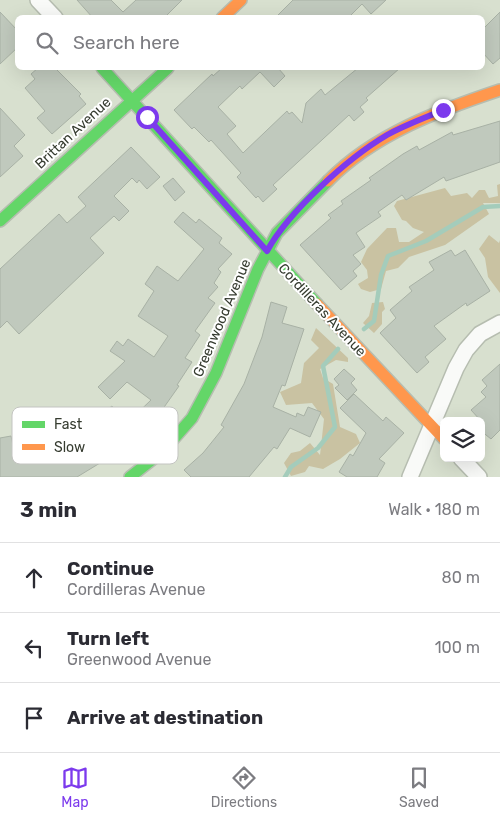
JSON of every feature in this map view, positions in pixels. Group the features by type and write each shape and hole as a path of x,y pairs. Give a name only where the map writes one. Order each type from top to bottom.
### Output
{"street":[{"path":"38,0 52,15"},
{"path":"225,15 241,0"},
{"name":"Cordilleras Avenue","path":"104,70 267,251 440,436"},
{"name":"Brittan Avenue","path":"0,221 131,99 166,70"},
{"name":"Greenwood Avenue","path":"178,433 192,418 216,373 267,251 277,233 333,176 387,136 443,110 500,90"},
{"path":"410,477 456,368 466,350 480,334 500,323"},
{"path":"465,462 478,477"},
{"name":"Greenwood Avenue","path":"130,477 146,464"}],"shaded area":[{"path":"500,184 500,203 483,203 489,214 445,245 409,257 398,268 386,271 381,289 370,292 361,289 358,284 368,278 367,270 361,262 367,249 387,228 396,228 399,242 409,242 424,232 413,228 406,221 402,220 394,206 397,201 445,188 451,196 467,193 472,198 479,190 485,190 489,198 498,196 497,185"},
{"path":"489,235 499,243 500,240 500,293 488,277 485,258 479,249"},
{"path":"383,302 385,309 382,312 382,324 374,333 363,323 369,316 372,303"},
{"path":"316,328 348,358 348,362 336,360 320,369 323,378 333,384 340,427 356,434 360,443 340,459 323,469 309,466 305,472 291,476 284,463 291,453 300,451 310,443 320,455 324,419 312,403 286,405 280,392 301,383 304,363 319,348 311,340"}],"building":[{"path":"77,0 111,0 123,12 136,0 182,0 167,15 90,15"},
{"path":"293,0 386,0 371,14 362,4 351,15 278,15"},
{"path":"0,12 15,28 15,50 0,64"},
{"path":"500,12 500,58 493,64 485,55 485,27"},
{"path":"36,70 57,70 81,94 79,96 86,104 52,134 37,118 45,111 25,88 35,79 31,74"},
{"path":"220,70 280,70 285,76 274,87 260,72 242,89 240,86 218,107 236,126 227,134 243,153 287,111 289,114 292,112 302,123 306,103 321,89 325,95 356,70 398,70 366,98 368,100 360,107 364,112 354,121 349,115 273,185 277,189 263,202 258,196 256,198 237,177 241,173 211,140 209,142 194,127 192,129 174,110 212,74 213,76"},
{"path":"0,108 25,135 14,146 23,156 0,177"},
{"path":"500,121 500,162 446,181 444,177 406,200 402,195 378,212 381,216 356,233 365,247 353,255 361,264 353,271 357,276 341,290 300,245 331,218 328,215 343,204 341,201 403,154 417,146 419,150 452,132 453,135"},
{"path":"131,147 160,177 147,189 139,180 137,183 132,178 114,196 129,211 119,221 114,216 90,238 104,253 19,334 7,321 0,328 0,269 59,214 67,223 86,206 78,197"},
{"path":"173,178 185,192 175,201 163,186"},
{"path":"183,212 196,223 199,219 222,238 219,243 232,254 218,269 221,272 214,283 218,287 208,298 215,303 195,331 200,335 185,358 192,362 177,385 179,386 164,407 144,407 151,400 127,382 110,399 98,387 125,361 110,351 117,341 123,346 128,339 154,357 168,336 138,316 154,291 145,284 157,266 178,281 204,249 174,222"},
{"path":"451,250 455,256 465,250 490,291 467,306 466,303 434,326 446,339 425,357 429,362 417,373 380,333 396,318 390,310 412,291 409,287 434,270 429,262"},
{"path":"271,302 287,307 282,323 304,329 285,386 282,385 273,407 296,417 297,413 304,416 308,407 321,412 310,437 290,428 277,449 274,447 249,477 191,477 184,470 203,453 224,427 221,425 244,384 262,337"},
{"path":"500,364 500,430 491,439 485,434 485,417 477,417 471,410 486,397 481,392 487,386 482,380"},
{"path":"344,369 355,379 351,383 357,390 347,400 335,388 339,385 334,379"},
{"path":"354,394 383,421 386,417 404,433 379,459 385,463 377,477 347,477 339,472 350,454 353,456 366,433 340,408"},
{"path":"11,436 12,464 98,464 77,477 0,477 0,438"}],"waterway":[{"path":"364,329 374,321 381,275 388,256 426,241 483,207 500,206"},
{"path":"285,477 291,467 318,448 335,427 323,366 338,349"}],"traffic: fast":[{"path":"104,70 317,304"},
{"path":"0,221 166,70"},
{"path":"178,434 192,418 216,373 258,269 277,233 328,181"},
{"path":"130,477 146,464"}],"traffic: slow":[{"path":"225,15 241,0"},
{"path":"328,181 346,164 366,150 409,125 454,106 500,90"},
{"path":"317,304 440,435"}],"route":[{"path":"147,117 267,251 277,233 333,176 387,136 443,110"}]}
